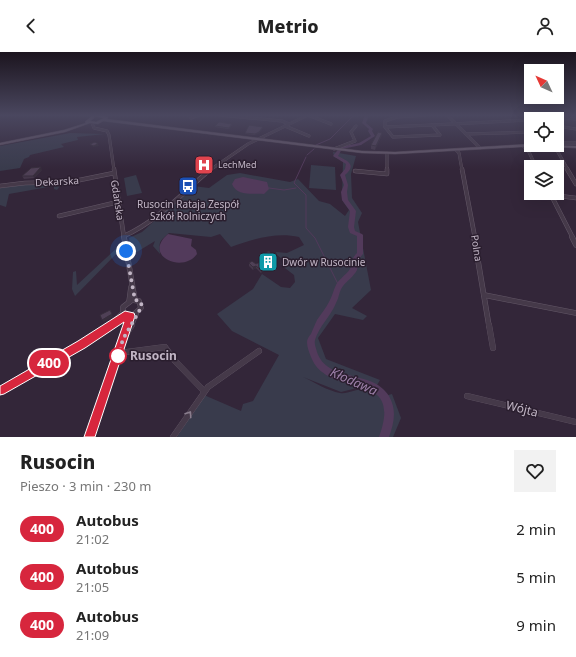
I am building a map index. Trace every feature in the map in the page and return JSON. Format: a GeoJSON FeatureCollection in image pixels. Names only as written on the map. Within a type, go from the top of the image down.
{"type":"FeatureCollection","features":[{"type":"Feature","properties":{"kind":"main road"},"geometry":{"type":"LineString","coordinates":[[0,144],[49,133]]}},
{"type":"Feature","properties":{"kind":"main road"},"geometry":{"type":"LineString","coordinates":[[202,133],[335,150],[387,153],[523,146]]}},
{"type":"Feature","properties":{"kind":"main road"},"geometry":{"type":"LineString","coordinates":[[564,146],[576,147]]}},
{"type":"Feature","properties":{"kind":"street","name":"Gdańska"},"geometry":{"type":"LineString","coordinates":[[108,133],[131,285],[135,300],[140,301],[142,306],[129,315]]}},
{"type":"Feature","properties":{"kind":"street"},"geometry":{"type":"LineString","coordinates":[[124,236],[141,229],[217,163],[272,133]]}},
{"type":"Feature","properties":{"kind":"street"},"geometry":{"type":"LineString","coordinates":[[302,133],[309,136]]}},
{"type":"Feature","properties":{"kind":"street"},"geometry":{"type":"LineString","coordinates":[[335,150],[354,141],[351,133]]}},
{"type":"Feature","properties":{"kind":"street"},"geometry":{"type":"LineString","coordinates":[[390,133],[393,137],[440,135],[439,133]]}},
{"type":"Feature","properties":{"kind":"street"},"geometry":{"type":"LineString","coordinates":[[466,134],[500,133]]}},
{"type":"Feature","properties":{"kind":"street"},"geometry":{"type":"LineString","coordinates":[[466,134],[480,148]]}},
{"type":"Feature","properties":{"kind":"street"},"geometry":{"type":"LineString","coordinates":[[564,143],[576,143]]}},
{"type":"Feature","properties":{"kind":"street"},"geometry":{"type":"LineString","coordinates":[[523,146],[528,150],[533,160]]}},
{"type":"Feature","properties":{"kind":"street","name":"Polna"},"geometry":{"type":"LineString","coordinates":[[456,150],[459,152],[470,210],[492,348]]}},
{"type":"Feature","properties":{"kind":"street"},"geometry":{"type":"LineString","coordinates":[[558,152],[576,184]]}},
{"type":"Feature","properties":{"kind":"street"},"geometry":{"type":"LineString","coordinates":[[355,171],[387,174],[387,153]]}},
{"type":"Feature","properties":{"kind":"street","name":"Dekarska"},"geometry":{"type":"LineString","coordinates":[[0,186],[25,183],[70,182],[114,173]]}},
{"type":"Feature","properties":{"kind":"street"},"geometry":{"type":"LineString","coordinates":[[564,196],[576,198]]}},
{"type":"Feature","properties":{"kind":"street"},"geometry":{"type":"LineString","coordinates":[[553,200],[576,245]]}},
{"type":"Feature","properties":{"kind":"street"},"geometry":{"type":"LineString","coordinates":[[59,216],[118,202]]}},
{"type":"Feature","properties":{"kind":"street","name":"Gdańska"},"geometry":{"type":"LineString","coordinates":[[129,302],[131,285]]}},
{"type":"Feature","properties":{"kind":"street"},"geometry":{"type":"LineString","coordinates":[[484,295],[576,313]]}},
{"type":"Feature","properties":{"kind":"street"},"geometry":{"type":"LineString","coordinates":[[129,315],[123,307],[129,302],[135,300]]}},
{"type":"Feature","properties":{"kind":"street"},"geometry":{"type":"LineString","coordinates":[[0,390],[82,344],[129,315]]}},
{"type":"Feature","properties":{"kind":"street"},"geometry":{"type":"LineString","coordinates":[[90,437],[119,353],[129,315]]}},
{"type":"Feature","properties":{"kind":"street"},"geometry":{"type":"LineString","coordinates":[[119,353],[165,347],[175,361],[204,391]]}},
{"type":"Feature","properties":{"kind":"street"},"geometry":{"type":"LineString","coordinates":[[173,437],[204,391],[259,351]]}},
{"type":"Feature","properties":{"kind":"street","name":"Wójta"},"geometry":{"type":"LineString","coordinates":[[467,396],[576,422]]}},
{"type":"Feature","properties":{"kind":"shaded area"},"geometry":{"type":"Polygon","coordinates":[[[70,133],[105,134],[77,137],[78,140],[61,144],[64,147],[30,155],[24,159],[20,168],[0,171],[0,146],[70,133]]]}},
{"type":"Feature","properties":{"kind":"shaded area"},"geometry":{"type":"Polygon","coordinates":[[[333,152],[356,156],[351,174],[352,198],[362,213],[358,222],[371,290],[352,308],[367,316],[363,320],[335,314],[318,338],[326,359],[380,380],[374,390],[370,390],[381,397],[392,394],[401,418],[393,437],[177,437],[204,395],[241,411],[243,404],[253,401],[279,355],[232,331],[217,314],[253,289],[262,274],[281,287],[290,288],[295,282],[294,275],[281,265],[282,259],[276,252],[287,253],[304,245],[299,237],[282,235],[256,239],[231,247],[220,234],[211,237],[169,233],[160,242],[160,254],[153,246],[155,241],[132,255],[129,238],[142,232],[193,186],[209,188],[227,175],[240,173],[290,182],[298,179],[319,201],[330,204],[345,216],[349,210],[342,200],[343,160],[334,157],[333,152]],[[303,377],[340,393],[364,389],[357,388],[341,392],[303,377]]]}},
{"type":"Feature","properties":{"kind":"shaded area"},"geometry":{"type":"Polygon","coordinates":[[[311,165],[335,167],[336,190],[309,188],[311,165]]]}},
{"type":"Feature","properties":{"kind":"shaded area"},"geometry":{"type":"Polygon","coordinates":[[[136,175],[142,193],[127,196],[124,178],[136,175]]]}},
{"type":"Feature","properties":{"kind":"shaded area"},"geometry":{"type":"Polygon","coordinates":[[[243,177],[267,182],[269,189],[264,194],[241,193],[234,188],[232,184],[235,179],[243,177]]]}},
{"type":"Feature","properties":{"kind":"shaded area"},"geometry":{"type":"Polygon","coordinates":[[[79,183],[60,186],[57,190],[54,189],[54,186],[9,194],[6,207],[0,205],[0,188],[22,185],[79,183]]]}},
{"type":"Feature","properties":{"kind":"shaded area"},"geometry":{"type":"Polygon","coordinates":[[[168,234],[192,239],[191,246],[196,250],[197,254],[191,260],[183,262],[168,260],[162,255],[160,249],[161,242],[168,234]]]}},
{"type":"Feature","properties":{"kind":"shaded area"},"geometry":{"type":"Polygon","coordinates":[[[119,246],[120,250],[75,296],[72,289],[73,272],[76,271],[77,285],[119,246]]]}},
{"type":"Feature","properties":{"kind":"building"},"geometry":{"type":"Polygon","coordinates":[[[377,133],[382,133],[376,146],[371,145],[377,133]]]}},
{"type":"Feature","properties":{"kind":"building"},"geometry":{"type":"Polygon","coordinates":[[[95,142],[98,144],[93,146],[90,144],[95,142]]]}},
{"type":"Feature","properties":{"kind":"building"},"geometry":{"type":"Polygon","coordinates":[[[41,167],[33,176],[22,176],[31,168],[41,167]]]}},
{"type":"Feature","properties":{"kind":"building"},"geometry":{"type":"Polygon","coordinates":[[[269,251],[273,255],[269,257],[265,253],[269,251]]]}},
{"type":"Feature","properties":{"kind":"building"},"geometry":{"type":"Polygon","coordinates":[[[269,257],[274,262],[261,270],[256,266],[253,267],[249,263],[252,261],[256,264],[269,257]]]}},
{"type":"Feature","properties":{"kind":"building"},"geometry":{"type":"Polygon","coordinates":[[[110,310],[112,314],[102,320],[100,315],[110,310]]]}},
{"type":"Feature","properties":{"kind":"waterway","name":"Kłodawa"},"geometry":{"type":"LineString","coordinates":[[316,145],[330,139],[336,133]]}},
{"type":"Feature","properties":{"kind":"waterway","name":"Kłodawa"},"geometry":{"type":"LineString","coordinates":[[371,133],[373,136],[360,144],[341,148],[335,156],[348,164],[348,169],[342,175],[346,185],[344,192],[345,200],[353,211],[351,227],[352,232],[360,235],[360,254],[355,259],[354,269],[339,286],[333,303],[320,322],[311,341],[319,364],[326,370],[369,385],[377,389],[384,396],[390,411],[389,421],[384,437]]}},
{"type":"Feature","properties":{"kind":"waterway","name":"Kłodawa"},"geometry":{"type":"LineString","coordinates":[[307,155],[314,149]]}},
{"type":"Feature","properties":{"kind":"waterway","name":"Kłodawa"},"geometry":{"type":"LineString","coordinates":[[306,157],[294,183],[306,195],[306,228],[315,238],[339,286]]}},
{"type":"Feature","properties":{"kind":"waterway"},"geometry":{"type":"LineString","coordinates":[[269,188],[284,190],[296,188]]}},
{"type":"Feature","properties":{"kind":"bus line","name":"400"},"geometry":{"type":"LineString","coordinates":[[0,390],[82,344],[120,320],[125,315],[131,316],[102,406],[90,437]]}},
{"type":"Feature","properties":{"kind":"place","name":"LechMed"},"geometry":{"type":"Point","coordinates":[204,165]}},
{"type":"Feature","properties":{"kind":"place","name":"Rusocin Rataja Zespół Szkół Rolniczych"},"geometry":{"type":"Point","coordinates":[188,186]}},
{"type":"Feature","properties":{"kind":"place","name":"Dwór w Rusocinie"},"geometry":{"type":"Point","coordinates":[268,262]}},
{"type":"Feature","properties":{"kind":"place","name":"Rusocin"},"geometry":{"type":"Point","coordinates":[118,356]}},
{"type":"Feature","properties":{"kind":"route"},"geometry":{"type":"LineString","coordinates":[[118,356],[123,339],[133,323],[136,314],[142,306],[140,301],[135,300],[131,285],[126,251]]}}]}
